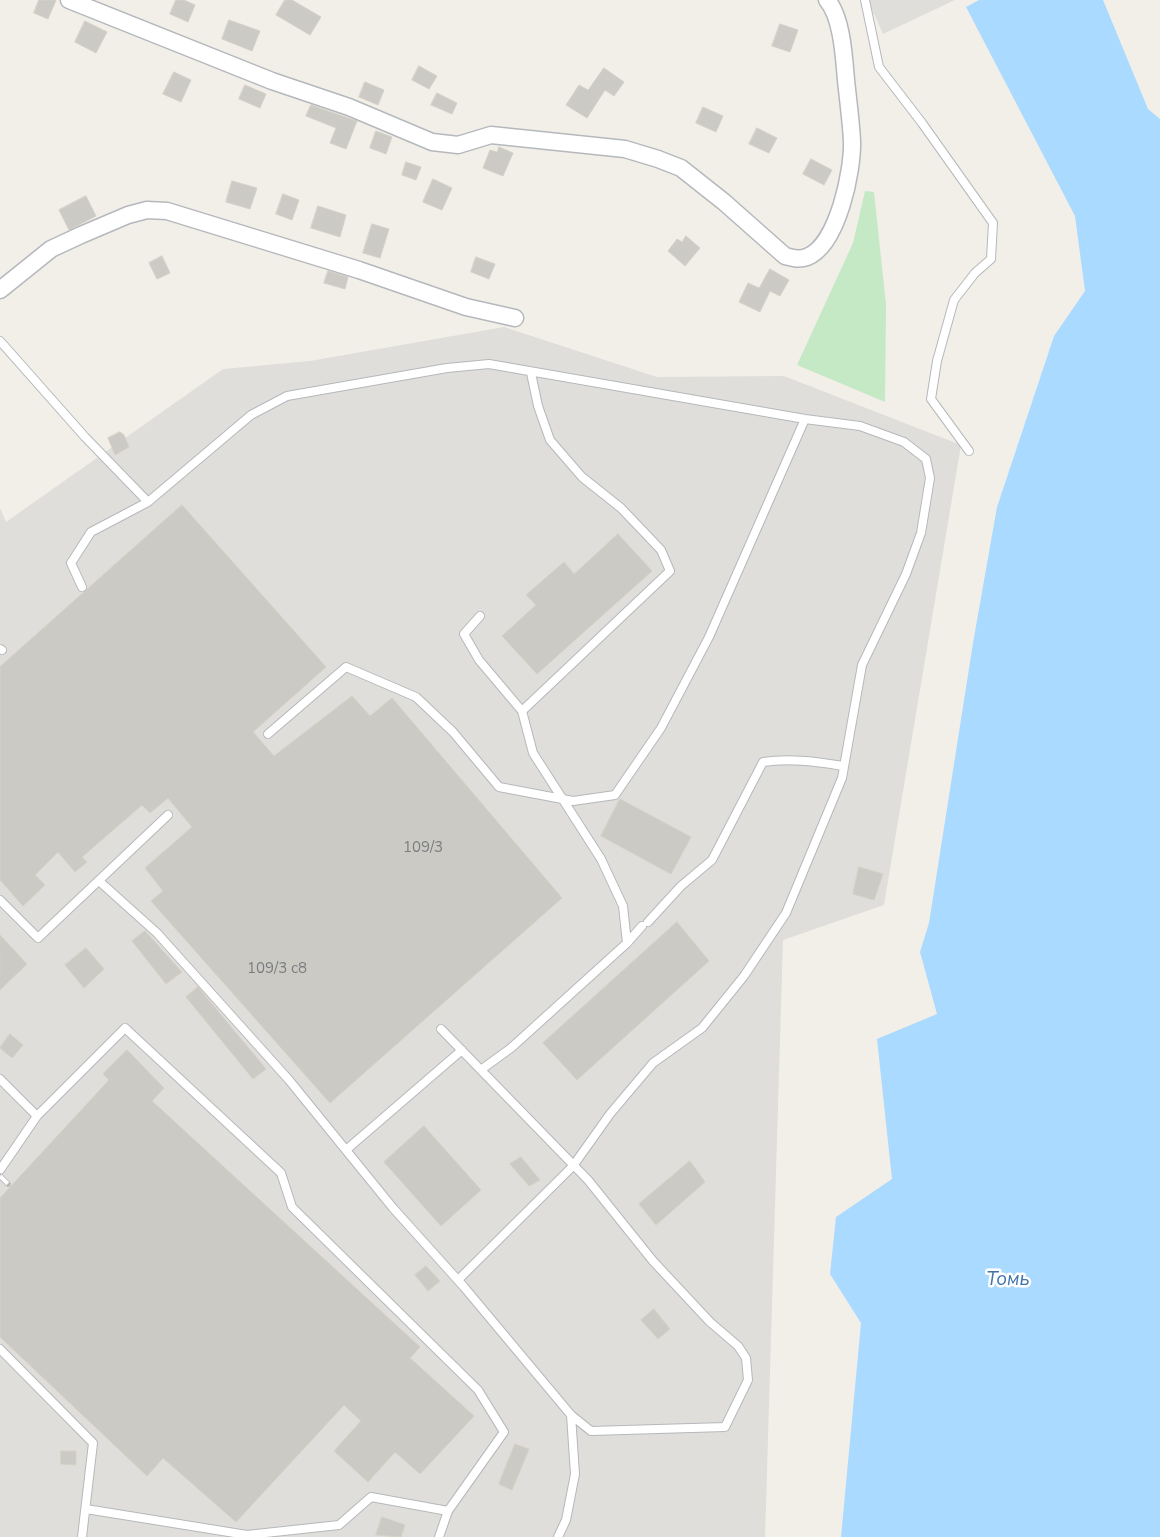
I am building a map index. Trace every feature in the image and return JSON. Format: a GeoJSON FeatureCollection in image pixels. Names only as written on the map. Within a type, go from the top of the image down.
{"type":"FeatureCollection","features":[{"type":"Feature","properties":{"kind":"street"},"geometry":{"type":"LineString","coordinates":[[69,0],[272,81],[349,107],[432,142],[458,145],[491,135],[626,149],[658,159],[681,168],[724,202],[785,256],[796,259],[808,257],[824,243],[841,205],[850,173],[852,141],[844,52],[834,7],[828,0]]}},
{"type":"Feature","properties":{"kind":"street"},"geometry":{"type":"LineString","coordinates":[[0,290],[51,249],[128,215],[147,210],[160,211],[359,270],[466,307],[515,318]]}},
{"type":"Feature","properties":{"kind":"lane"},"geometry":{"type":"LineString","coordinates":[[865,0],[879,67],[922,122],[992,223],[991,258],[975,273],[954,300],[937,361],[931,398],[969,451]]}},
{"type":"Feature","properties":{"kind":"lane"},"geometry":{"type":"LineString","coordinates":[[0,341],[85,436],[148,502]]}},
{"type":"Feature","properties":{"kind":"lane"},"geometry":{"type":"LineString","coordinates":[[82,587],[71,563],[91,532],[148,502],[251,415],[287,396],[446,368],[489,364],[531,373],[804,419],[860,426],[904,442],[926,459],[930,478],[921,533],[906,574],[862,665],[842,778],[786,914],[744,976],[702,1028],[653,1063],[610,1114],[574,1166],[458,1280]]}},
{"type":"Feature","properties":{"kind":"lane"},"geometry":{"type":"LineString","coordinates":[[522,711],[670,571],[661,550],[621,508],[582,477],[550,440],[538,406],[531,373]]}},
{"type":"Feature","properties":{"kind":"lane"},"geometry":{"type":"LineString","coordinates":[[268,734],[346,667],[416,697],[453,732],[499,787],[573,801],[615,795],[661,728],[709,637],[804,419]]}},
{"type":"Feature","properties":{"kind":"lane"},"geometry":{"type":"LineString","coordinates":[[480,616],[464,634],[479,660],[522,711],[534,753],[601,859],[623,906],[627,944]]}},
{"type":"Feature","properties":{"kind":"lane"},"geometry":{"type":"LineString","coordinates":[[482,1069],[511,1048],[627,944],[681,886],[712,860],[763,762],[781,759],[809,760],[844,766]]}},
{"type":"Feature","properties":{"kind":"lane"},"geometry":{"type":"LineString","coordinates":[[0,900],[38,938],[168,815]]}},
{"type":"Feature","properties":{"kind":"lane"},"geometry":{"type":"LineString","coordinates":[[98,881],[157,933],[289,1080],[393,1208],[458,1280],[571,1415],[591,1430],[725,1427],[748,1380],[746,1358],[738,1346],[710,1322],[653,1261],[588,1180],[441,1029]]}},
{"type":"Feature","properties":{"kind":"lane"},"geometry":{"type":"LineString","coordinates":[[0,1170],[37,1116],[125,1028],[281,1173],[292,1207],[478,1390],[504,1432],[448,1511],[439,1537]]}},
{"type":"Feature","properties":{"kind":"lane"},"geometry":{"type":"LineString","coordinates":[[346,1150],[462,1050]]}},
{"type":"Feature","properties":{"kind":"lane"},"geometry":{"type":"LineString","coordinates":[[0,1079],[37,1116]]}},
{"type":"Feature","properties":{"kind":"lane"},"geometry":{"type":"LineString","coordinates":[[0,1349],[93,1443],[82,1537]]}},
{"type":"Feature","properties":{"kind":"lane"},"geometry":{"type":"LineString","coordinates":[[558,1537],[566,1520],[575,1474],[571,1415]]}},
{"type":"Feature","properties":{"kind":"lane"},"geometry":{"type":"LineString","coordinates":[[86,1509],[247,1535],[339,1525],[371,1497],[448,1511]]}},
{"type":"Feature","properties":{"kind":"shaded area"},"geometry":{"type":"Polygon","coordinates":[[[868,0],[955,0],[883,34],[868,0]]]}},
{"type":"Feature","properties":{"kind":"shaded area"},"geometry":{"type":"Polygon","coordinates":[[[504,327],[657,377],[784,376],[961,445],[884,905],[783,940],[765,1537],[0,1537],[0,508],[6,522],[223,369],[310,361],[504,327]]]}},
{"type":"Feature","properties":{"kind":"green space"},"geometry":{"type":"Polygon","coordinates":[[[865,191],[874,192],[886,305],[885,402],[797,365],[853,243],[865,191]]]}},
{"type":"Feature","properties":{"kind":"water","name":"Томь"},"geometry":{"type":"Polygon","coordinates":[[[979,0],[1103,0],[1148,109],[1160,119],[1160,1537],[841,1537],[861,1323],[830,1274],[836,1217],[892,1179],[877,1039],[937,1014],[920,952],[929,923],[973,643],[997,507],[1054,336],[1085,291],[1075,216],[966,7],[979,0]]]}},
{"type":"Feature","properties":{"kind":"building"},"geometry":{"type":"Polygon","coordinates":[[[39,0],[56,0],[48,19],[34,13],[39,0]]]}},
{"type":"Feature","properties":{"kind":"building"},"geometry":{"type":"Polygon","coordinates":[[[176,0],[184,0],[195,5],[188,22],[170,14],[176,0]]]}},
{"type":"Feature","properties":{"kind":"building"},"geometry":{"type":"Polygon","coordinates":[[[285,0],[292,0],[321,17],[310,35],[276,15],[285,0]]]}},
{"type":"Feature","properties":{"kind":"building"},"geometry":{"type":"Polygon","coordinates":[[[229,20],[260,31],[252,51],[222,39],[229,20]]]}},
{"type":"Feature","properties":{"kind":"building"},"geometry":{"type":"Polygon","coordinates":[[[85,21],[107,32],[96,53],[75,42],[85,21]]]}},
{"type":"Feature","properties":{"kind":"building"},"geometry":{"type":"Polygon","coordinates":[[[780,24],[798,30],[790,52],[772,46],[780,24]]]}},
{"type":"Feature","properties":{"kind":"building"},"geometry":{"type":"Polygon","coordinates":[[[419,66],[437,76],[429,89],[412,80],[419,66]]]}},
{"type":"Feature","properties":{"kind":"building"},"geometry":{"type":"Polygon","coordinates":[[[604,68],[624,82],[614,96],[605,90],[587,118],[566,105],[579,85],[588,90],[604,68]]]}},
{"type":"Feature","properties":{"kind":"building"},"geometry":{"type":"Polygon","coordinates":[[[174,72],[191,80],[181,102],[163,94],[174,72]]]}},
{"type":"Feature","properties":{"kind":"building"},"geometry":{"type":"Polygon","coordinates":[[[365,82],[384,90],[378,105],[359,97],[365,82]]]}},
{"type":"Feature","properties":{"kind":"building"},"geometry":{"type":"Polygon","coordinates":[[[245,85],[266,94],[260,108],[239,99],[245,85]]]}},
{"type":"Feature","properties":{"kind":"building"},"geometry":{"type":"Polygon","coordinates":[[[437,93],[457,103],[452,114],[431,105],[437,93]]]}},
{"type":"Feature","properties":{"kind":"building"},"geometry":{"type":"Polygon","coordinates":[[[311,105],[357,121],[346,149],[330,143],[336,128],[306,116],[311,105]]]}},
{"type":"Feature","properties":{"kind":"building"},"geometry":{"type":"Polygon","coordinates":[[[703,107],[723,116],[716,132],[696,123],[703,107]]]}},
{"type":"Feature","properties":{"kind":"building"},"geometry":{"type":"Polygon","coordinates":[[[757,128],[777,138],[769,153],[749,144],[757,128]]]}},
{"type":"Feature","properties":{"kind":"building"},"geometry":{"type":"Polygon","coordinates":[[[376,131],[392,137],[386,154],[370,148],[376,131]]]}},
{"type":"Feature","properties":{"kind":"building"},"geometry":{"type":"Polygon","coordinates":[[[499,147],[513,153],[503,176],[483,168],[490,150],[497,152],[499,147]]]}},
{"type":"Feature","properties":{"kind":"building"},"geometry":{"type":"Polygon","coordinates":[[[811,159],[832,170],[824,185],[803,174],[811,159]]]}},
{"type":"Feature","properties":{"kind":"building"},"geometry":{"type":"Polygon","coordinates":[[[406,162],[421,167],[416,180],[402,175],[406,162]]]}},
{"type":"Feature","properties":{"kind":"building"},"geometry":{"type":"Polygon","coordinates":[[[433,179],[452,188],[442,210],[423,202],[433,179]]]}},
{"type":"Feature","properties":{"kind":"building"},"geometry":{"type":"Polygon","coordinates":[[[232,181],[257,188],[250,209],[226,202],[232,181]]]}},
{"type":"Feature","properties":{"kind":"building"},"geometry":{"type":"Polygon","coordinates":[[[283,194],[299,200],[292,220],[276,214],[283,194]]]}},
{"type":"Feature","properties":{"kind":"building"},"geometry":{"type":"Polygon","coordinates":[[[86,196],[96,216],[69,230],[59,210],[86,196]]]}},
{"type":"Feature","properties":{"kind":"building"},"geometry":{"type":"Polygon","coordinates":[[[318,206],[346,215],[340,237],[311,228],[318,206]]]}},
{"type":"Feature","properties":{"kind":"building"},"geometry":{"type":"Polygon","coordinates":[[[372,224],[389,229],[380,258],[363,253],[372,224]]]}},
{"type":"Feature","properties":{"kind":"building"},"geometry":{"type":"Polygon","coordinates":[[[686,236],[700,248],[685,266],[668,251],[677,239],[682,242],[686,236]]]}},
{"type":"Feature","properties":{"kind":"building"},"geometry":{"type":"Polygon","coordinates":[[[162,256],[170,273],[157,279],[149,263],[162,256]]]}},
{"type":"Feature","properties":{"kind":"building"},"geometry":{"type":"Polygon","coordinates":[[[476,257],[495,264],[489,279],[471,272],[476,257]]]}},
{"type":"Feature","properties":{"kind":"building"},"geometry":{"type":"Polygon","coordinates":[[[770,269],[789,280],[780,296],[770,291],[760,312],[739,302],[748,283],[759,288],[770,269]]]}},
{"type":"Feature","properties":{"kind":"building"},"geometry":{"type":"Polygon","coordinates":[[[328,271],[348,277],[345,289],[324,283],[328,271]]]}},
{"type":"Feature","properties":{"kind":"building"},"geometry":{"type":"Polygon","coordinates":[[[120,432],[124,435],[129,447],[115,455],[108,438],[120,432]]]}},
{"type":"Feature","properties":{"kind":"building"},"geometry":{"type":"Polygon","coordinates":[[[182,505],[326,667],[253,732],[274,756],[352,696],[370,716],[392,698],[562,898],[330,1103],[151,901],[163,891],[145,868],[192,827],[168,798],[150,813],[142,805],[82,857],[87,862],[75,872],[58,852],[35,875],[45,885],[23,906],[0,880],[0,667],[182,505]]]}},
{"type":"Feature","properties":{"kind":"building"},"geometry":{"type":"Polygon","coordinates":[[[618,534],[652,571],[537,674],[502,636],[536,605],[526,595],[564,562],[574,574],[618,534]]]}},
{"type":"Feature","properties":{"kind":"building"},"geometry":{"type":"Polygon","coordinates":[[[620,799],[691,837],[671,874],[601,836],[620,799]]]}},
{"type":"Feature","properties":{"kind":"building"},"geometry":{"type":"Polygon","coordinates":[[[859,867],[883,874],[874,900],[853,894],[859,867]]]}},
{"type":"Feature","properties":{"kind":"building"},"geometry":{"type":"Polygon","coordinates":[[[677,922],[709,961],[577,1080],[543,1043],[677,922]]]}},
{"type":"Feature","properties":{"kind":"building"},"geometry":{"type":"Polygon","coordinates":[[[145,931],[182,972],[166,984],[132,941],[145,931]]]}},
{"type":"Feature","properties":{"kind":"building"},"geometry":{"type":"Polygon","coordinates":[[[0,935],[27,964],[0,990],[0,935]]]}},
{"type":"Feature","properties":{"kind":"building"},"geometry":{"type":"Polygon","coordinates":[[[86,948],[104,969],[84,988],[65,965],[86,948]]]}},
{"type":"Feature","properties":{"kind":"building"},"geometry":{"type":"Polygon","coordinates":[[[198,987],[266,1069],[253,1079],[186,997],[198,987]]]}},
{"type":"Feature","properties":{"kind":"building"},"geometry":{"type":"Polygon","coordinates":[[[10,1034],[23,1045],[12,1058],[0,1048],[10,1034]]]}},
{"type":"Feature","properties":{"kind":"building"},"geometry":{"type":"Polygon","coordinates":[[[127,1050],[164,1088],[152,1101],[420,1347],[410,1358],[474,1416],[420,1474],[395,1452],[368,1482],[334,1451],[361,1421],[344,1405],[236,1522],[163,1458],[147,1476],[0,1337],[0,1198],[109,1080],[103,1074],[127,1050]]]}},
{"type":"Feature","properties":{"kind":"building"},"geometry":{"type":"Polygon","coordinates":[[[424,1126],[481,1190],[441,1226],[384,1162],[424,1126]]]}},
{"type":"Feature","properties":{"kind":"building"},"geometry":{"type":"Polygon","coordinates":[[[521,1157],[540,1180],[529,1186],[510,1164],[521,1157]]]}},
{"type":"Feature","properties":{"kind":"building"},"geometry":{"type":"Polygon","coordinates":[[[690,1161],[705,1182],[656,1225],[639,1204],[690,1161]]]}},
{"type":"Feature","properties":{"kind":"building"},"geometry":{"type":"Polygon","coordinates":[[[426,1266],[440,1281],[428,1291],[415,1275],[426,1266]]]}},
{"type":"Feature","properties":{"kind":"building"},"geometry":{"type":"Polygon","coordinates":[[[654,1309],[670,1329],[658,1339],[641,1320],[654,1309]]]}},
{"type":"Feature","properties":{"kind":"building"},"geometry":{"type":"Polygon","coordinates":[[[515,1444],[529,1449],[512,1490],[499,1484],[515,1444]]]}},
{"type":"Feature","properties":{"kind":"building"},"geometry":{"type":"Polygon","coordinates":[[[61,1451],[76,1451],[76,1465],[61,1464],[61,1451]]]}},
{"type":"Feature","properties":{"kind":"building"},"geometry":{"type":"Polygon","coordinates":[[[382,1517],[405,1525],[401,1537],[376,1535],[382,1517]]]}},
{"type":"Feature","properties":{"kind":"railway"},"geometry":{"type":"LineString","coordinates":[[0,1176],[8,1184]]}}]}
